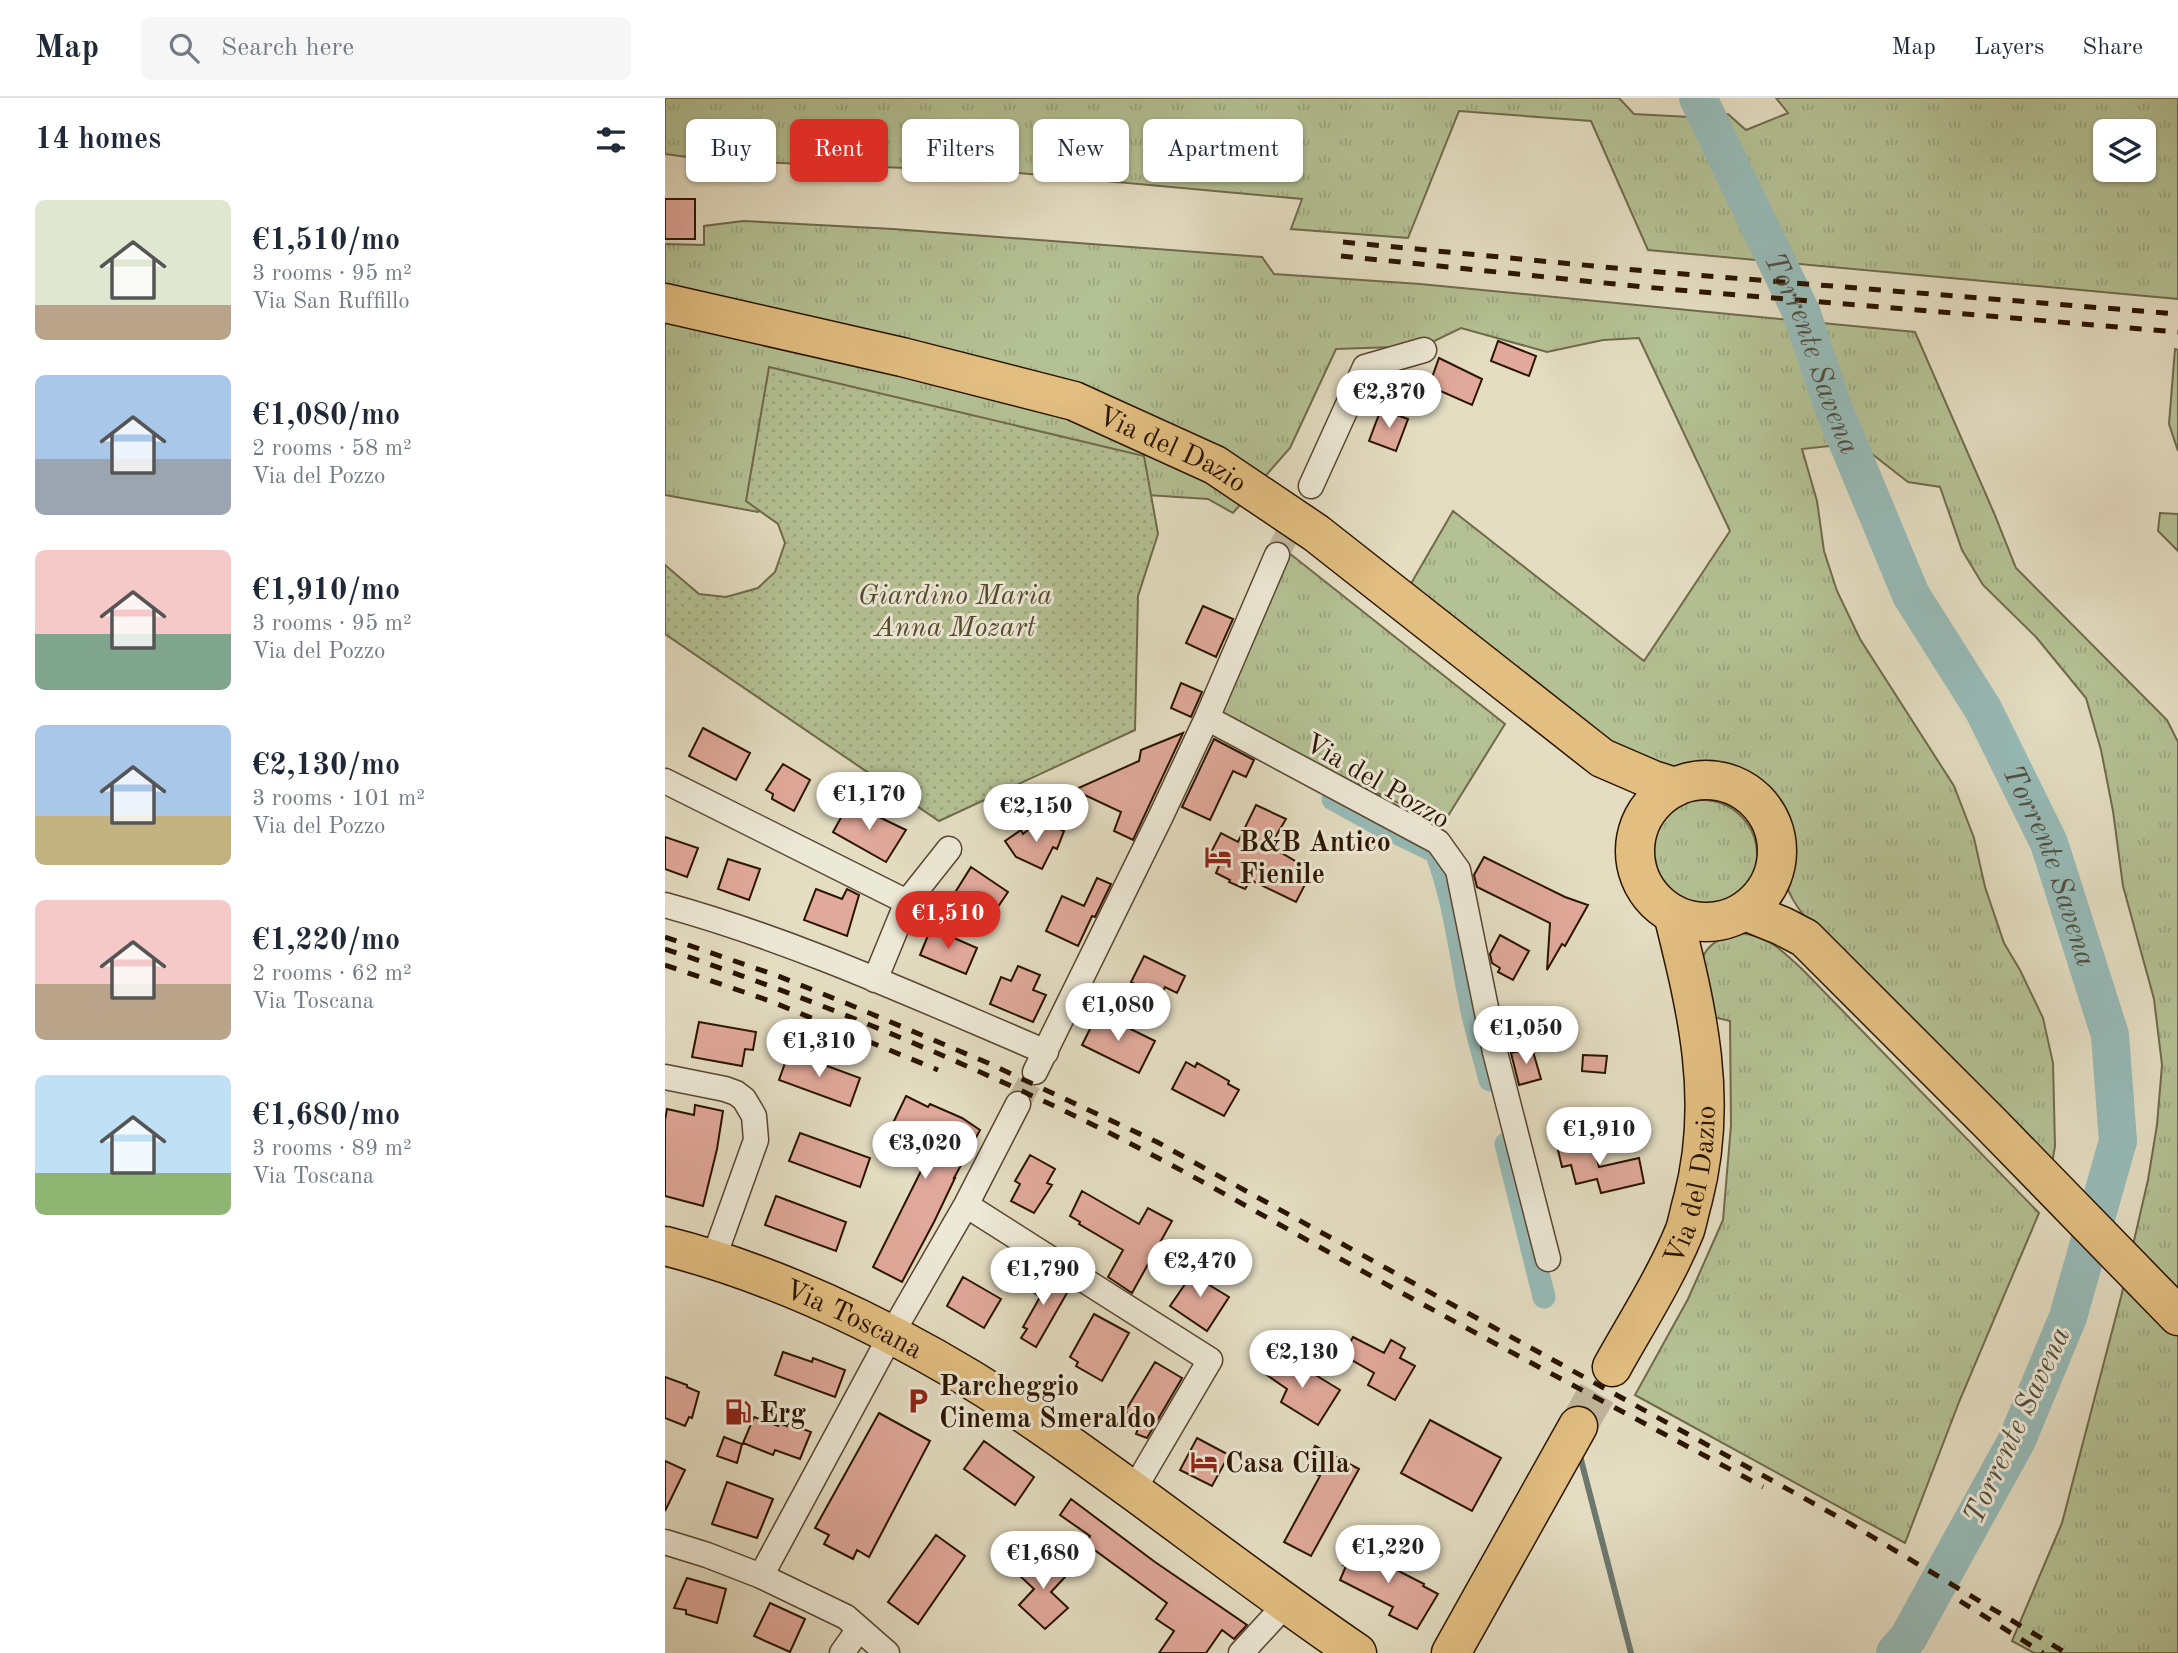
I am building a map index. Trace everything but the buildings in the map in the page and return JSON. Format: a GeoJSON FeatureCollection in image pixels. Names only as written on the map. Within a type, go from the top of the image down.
{"type":"FeatureCollection","features":[{"type":"Feature","properties":{"kind":"main road","name":"Via del Dazio"},"geometry":{"type":"LineString","coordinates":[[665,303],[902,357],[1074,401],[1215,465],[1316,533],[1602,758],[1675,787]]}},
{"type":"Feature","properties":{"kind":"main road","name":"Via del Dazio"},"geometry":{"type":"LineString","coordinates":[[1602,758],[1622,789],[1640,827]]}},
{"type":"Feature","properties":{"kind":"main road","name":"Via del Dazio"},"geometry":{"type":"LineString","coordinates":[[1691,985],[1702,942],[1730,917],[1763,895],[1774,873],[1777,852],[1775,832],[1766,813],[1753,797],[1735,786],[1715,780],[1695,781],[1675,787],[1660,797],[1648,810],[1640,827],[1636,852],[1640,877],[1648,892],[1673,914],[1693,922],[1730,917]]}},
{"type":"Feature","properties":{"kind":"main road"},"geometry":{"type":"LineString","coordinates":[[1774,873],[1805,938]]}},
{"type":"Feature","properties":{"kind":"main road","name":"Via del Dazio"},"geometry":{"type":"LineString","coordinates":[[1612,1367],[1685,1228],[1702,1161],[1706,1083],[1691,985],[1673,914]]}},
{"type":"Feature","properties":{"kind":"main road"},"geometry":{"type":"LineString","coordinates":[[1730,917],[1782,926],[1805,938],[1993,1125],[2178,1316]]}},
{"type":"Feature","properties":{"kind":"main road","name":"Via Toscana"},"geometry":{"type":"LineString","coordinates":[[665,1246],[713,1260],[816,1300],[891,1335],[971,1379],[1026,1415],[1357,1653]]}},
{"type":"Feature","properties":{"kind":"main road"},"geometry":{"type":"LineString","coordinates":[[1451,1653],[1579,1426]]}},
{"type":"Feature","properties":{"kind":"street"},"geometry":{"type":"LineString","coordinates":[[1311,486],[1365,367],[1424,350]]}},
{"type":"Feature","properties":{"kind":"street"},"geometry":{"type":"LineString","coordinates":[[665,905],[725,921],[875,980],[1041,1062],[1207,718],[1277,555]]}},
{"type":"Feature","properties":{"kind":"street","name":"Via del Pozzo"},"geometry":{"type":"LineString","coordinates":[[1207,718],[1438,842],[1458,870],[1496,1052],[1549,1259]]}},
{"type":"Feature","properties":{"kind":"street"},"geometry":{"type":"LineString","coordinates":[[665,781],[905,909]]}},
{"type":"Feature","properties":{"kind":"street"},"geometry":{"type":"LineString","coordinates":[[875,980],[905,909],[949,849]]}},
{"type":"Feature","properties":{"kind":"street"},"geometry":{"type":"LineString","coordinates":[[665,1077],[736,1093],[744,1099],[754,1116],[756,1140],[713,1260]]}},
{"type":"Feature","properties":{"kind":"street"},"geometry":{"type":"LineString","coordinates":[[761,1576],[891,1335],[966,1205],[1018,1104]]}},
{"type":"Feature","properties":{"kind":"street"},"geometry":{"type":"LineString","coordinates":[[966,1205],[1210,1360],[1133,1491]]}},
{"type":"Feature","properties":{"kind":"street"},"geometry":{"type":"LineString","coordinates":[[665,1542],[761,1576],[846,1617],[887,1653]]}},
{"type":"Feature","properties":{"kind":"street"},"geometry":{"type":"LineString","coordinates":[[1241,1653],[1287,1604]]}},
{"type":"Feature","properties":{"kind":"street"},"geometry":{"type":"LineString","coordinates":[[842,1653],[859,1629]]}},
{"type":"Feature","properties":{"kind":"green space"},"geometry":{"type":"Polygon","coordinates":[[[665,98],[1619,98],[1634,114],[1708,118],[1728,114],[1746,130],[1788,113],[1776,98],[2178,98],[2178,299],[1648,250],[1591,121],[1459,111],[1408,238],[1291,229],[1302,199],[1116,182],[1129,182],[1129,119],[1033,119],[1033,174],[1019,173],[1019,119],[902,119],[902,168],[888,167],[888,119],[790,119],[790,163],[776,163],[776,119],[686,119],[686,157],[665,154],[665,98]]]}},
{"type":"Feature","properties":{"kind":"green space"},"geometry":{"type":"Polygon","coordinates":[[[743,221],[893,229],[1262,257],[1274,274],[1420,284],[1915,332],[2016,568],[2167,720],[2178,742],[2178,1653],[2034,1653],[2012,1641],[2062,1523],[2121,1297],[2148,1180],[2157,1125],[2162,1065],[2154,999],[2123,886],[2113,811],[2101,750],[2086,698],[2036,637],[1983,585],[1962,550],[1940,487],[1908,482],[1872,454],[1829,446],[1802,449],[1817,501],[1824,551],[1837,591],[1860,639],[1954,786],[1974,838],[1985,887],[2004,943],[2043,1018],[2053,1063],[2055,1146],[2052,1164],[1806,919],[1787,887],[1786,849],[1780,824],[1768,802],[1759,793],[1739,779],[1719,772],[1703,770],[1663,773],[1633,762],[1409,587],[1453,511],[1644,661],[1730,531],[1639,338],[1603,340],[1547,352],[1461,328],[1424,346],[1336,349],[1290,448],[1233,513],[1208,499],[1086,491],[804,485],[758,512],[665,495],[665,244],[704,245],[704,226],[743,221]]]}},
{"type":"Feature","properties":{"kind":"green space"},"geometry":{"type":"Polygon","coordinates":[[[2175,349],[2178,350],[2178,451],[2169,424],[2175,349]]]}},
{"type":"Feature","properties":{"kind":"green space","name":"Giardino Maria Anna Mozart"},"geometry":{"type":"Polygon","coordinates":[[[769,367],[1144,456],[1158,534],[1138,596],[1135,730],[939,821],[665,634],[665,565],[699,594],[726,597],[758,588],[775,572],[785,543],[778,524],[746,501],[769,367]]]}},
{"type":"Feature","properties":{"kind":"green space"},"geometry":{"type":"Polygon","coordinates":[[[2160,513],[2178,514],[2178,551],[2158,531],[2160,513]]]}},
{"type":"Feature","properties":{"kind":"green space"},"geometry":{"type":"Polygon","coordinates":[[[1284,549],[1505,724],[1443,824],[1211,715],[1284,549]]]}},
{"type":"Feature","properties":{"kind":"green space"},"geometry":{"type":"Polygon","coordinates":[[[1702,800],[1723,804],[1741,816],[1753,834],[1757,855],[1753,876],[1741,894],[1723,906],[1702,910],[1681,906],[1663,894],[1651,876],[1647,855],[1651,834],[1663,816],[1681,804],[1702,800]]]}},
{"type":"Feature","properties":{"kind":"green space"},"geometry":{"type":"Polygon","coordinates":[[[1740,933],[1767,941],[1802,969],[2039,1213],[1959,1402],[1905,1543],[1635,1395],[1688,1299],[1723,1220],[1731,1125],[1730,1021],[1709,1016],[1701,975],[1705,954],[1711,945],[1740,933]]]}},
{"type":"Feature","properties":{"kind":"waterway","name":"Torrente Savena"},"geometry":{"type":"LineString","coordinates":[[1698,98],[1802,314],[1833,407],[1911,595],[1983,709],[2049,843],[2110,1035],[2118,1141],[2068,1317],[2017,1440],[1908,1638],[1895,1653]]}},
{"type":"Feature","properties":{"kind":"waterway"},"geometry":{"type":"LineString","coordinates":[[1333,799],[1436,852],[1453,909],[1473,1015],[1490,1080]]}},
{"type":"Feature","properties":{"kind":"waterway"},"geometry":{"type":"LineString","coordinates":[[1506,1144],[1544,1297]]}},
{"type":"Feature","properties":{"kind":"waterway"},"geometry":{"type":"LineString","coordinates":[[1579,1452],[1631,1653]]}},
{"type":"Feature","properties":{"kind":"tunnel"},"geometry":{"type":"LineString","coordinates":[[1277,555],[1311,486]]}},
{"type":"Feature","properties":{"kind":"tunnel"},"geometry":{"type":"LineString","coordinates":[[1018,1104],[1035,1072]]}},
{"type":"Feature","properties":{"kind":"tunnel"},"geometry":{"type":"LineString","coordinates":[[1578,1426],[1612,1367]]}},
{"type":"Feature","properties":{"kind":"railway"},"geometry":{"type":"LineString","coordinates":[[1343,242],[1646,271],[2178,314]]}},
{"type":"Feature","properties":{"kind":"railway"},"geometry":{"type":"LineString","coordinates":[[1341,256],[1644,287],[2178,332]]}},
{"type":"Feature","properties":{"kind":"railway"},"geometry":{"type":"LineString","coordinates":[[665,937],[778,976],[848,1004],[988,1063],[1157,1142],[1851,1524],[2066,1653]]}},
{"type":"Feature","properties":{"kind":"railway"},"geometry":{"type":"LineString","coordinates":[[665,949],[873,1026],[1075,1116],[1188,1174],[1421,1304],[1763,1487]]}},
{"type":"Feature","properties":{"kind":"railway"},"geometry":{"type":"LineString","coordinates":[[665,965],[770,1001],[938,1070]]}},
{"type":"Feature","properties":{"kind":"railway"},"geometry":{"type":"LineString","coordinates":[[1960,1601],[2043,1653]]}},
{"type":"Feature","properties":{"kind":"place","name":"B&B Antico Fienile"},"geometry":{"type":"Point","coordinates":[1218,857]}},
{"type":"Feature","properties":{"kind":"place","name":"Parcheggio Cinema Smeraldo"},"geometry":{"type":"Point","coordinates":[918,1401]}},
{"type":"Feature","properties":{"kind":"place","name":"Erg"},"geometry":{"type":"Point","coordinates":[738,1412]}},
{"type":"Feature","properties":{"kind":"place","name":"Casa Cilla"},"geometry":{"type":"Point","coordinates":[1204,1462]}}]}
